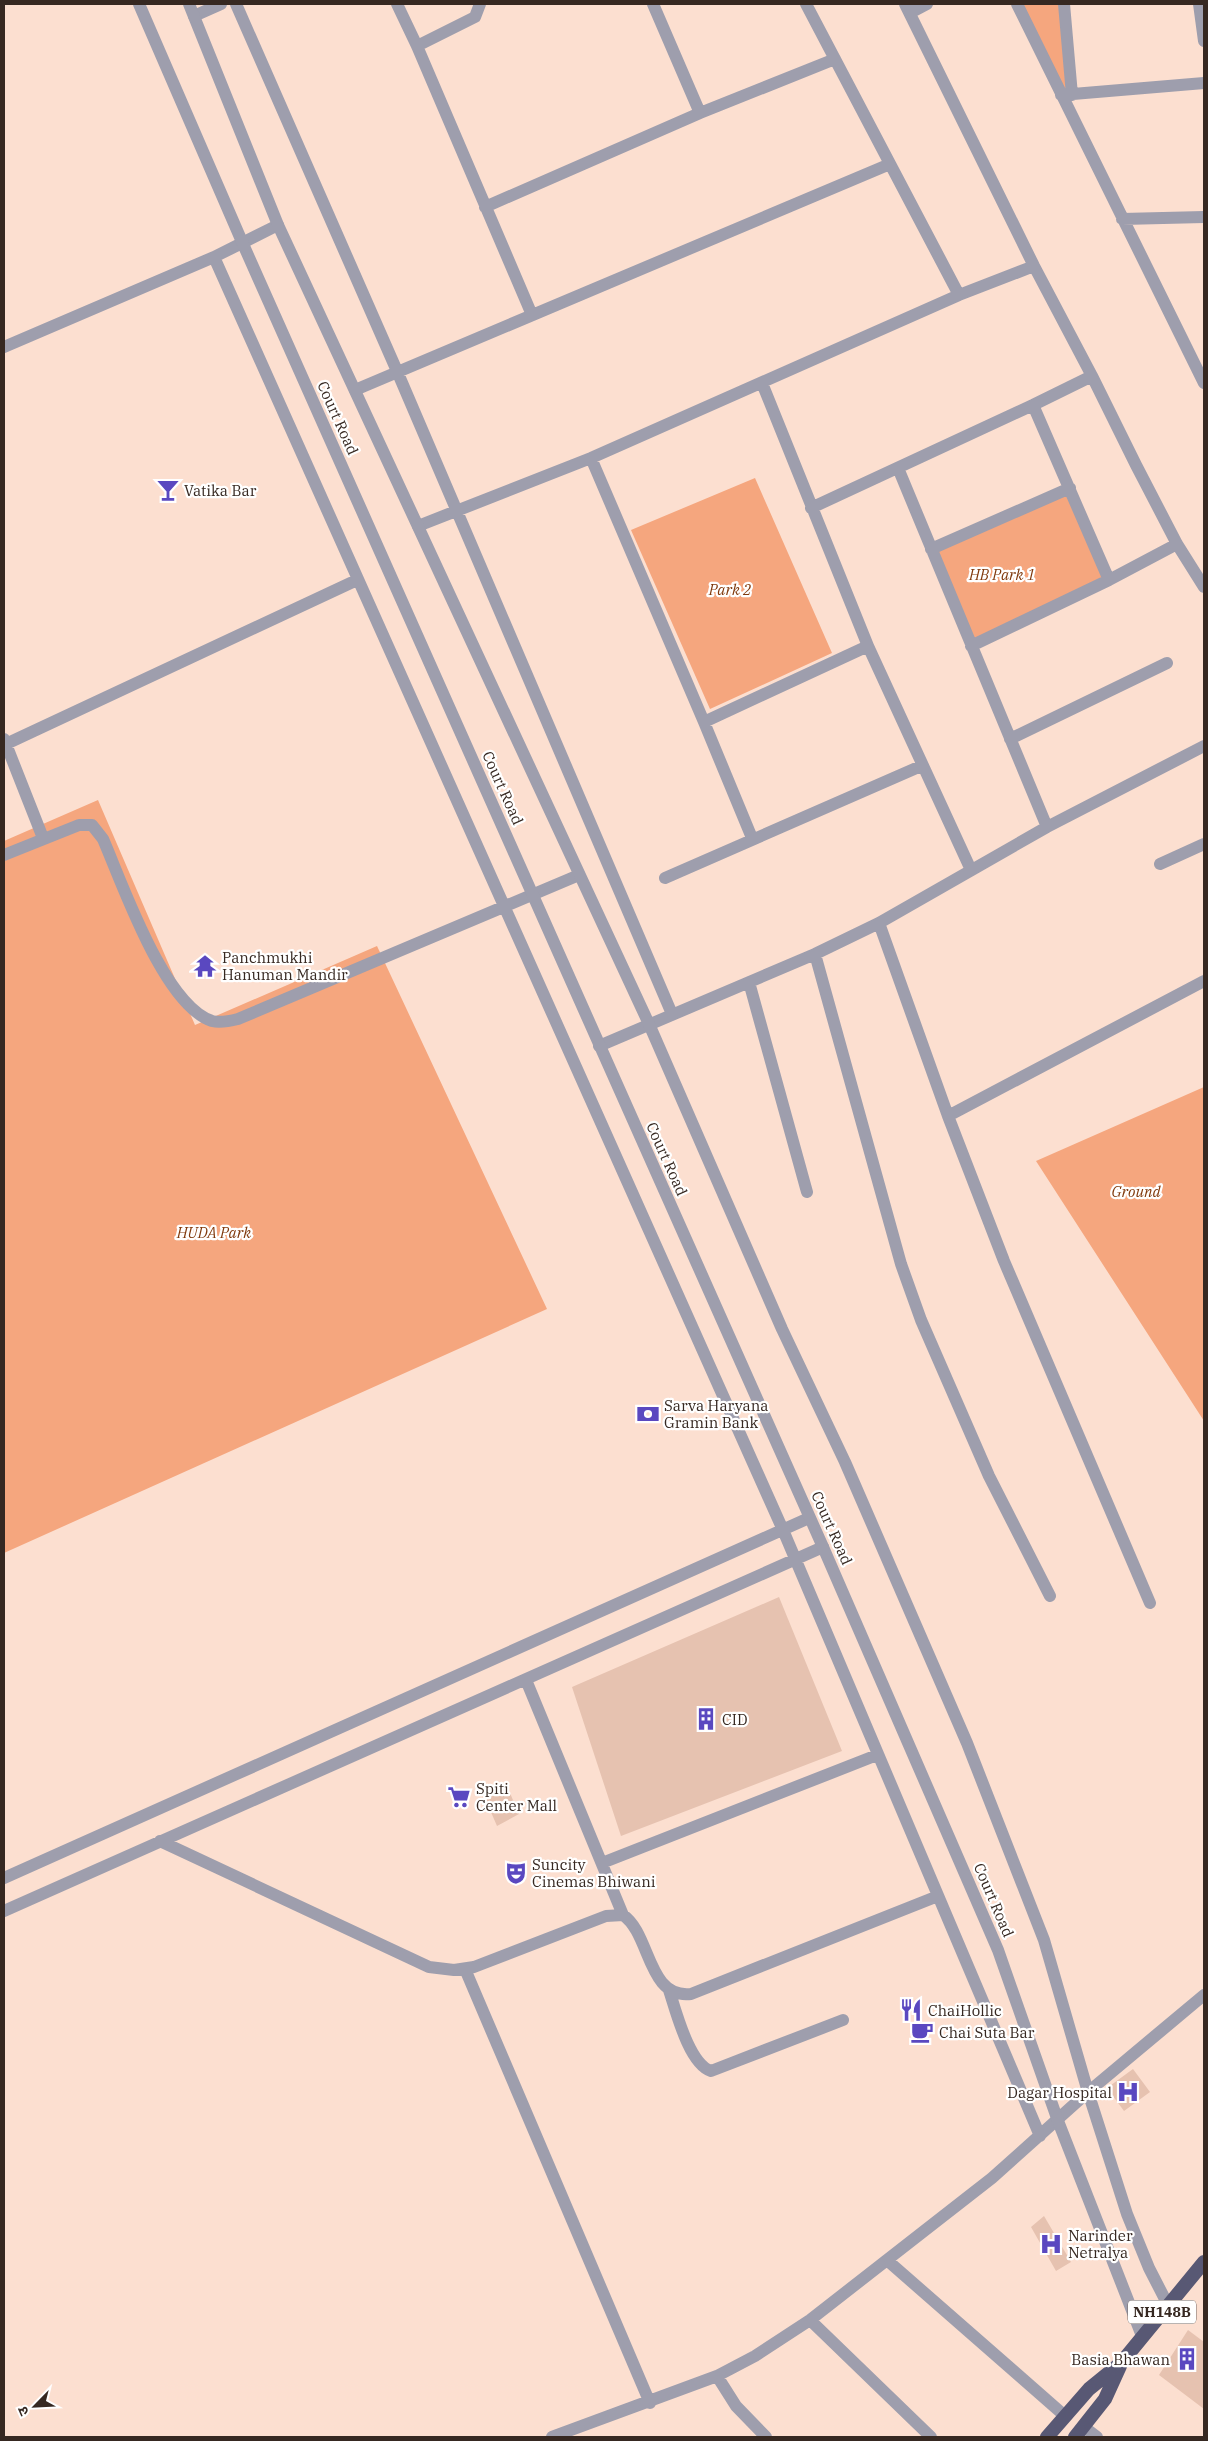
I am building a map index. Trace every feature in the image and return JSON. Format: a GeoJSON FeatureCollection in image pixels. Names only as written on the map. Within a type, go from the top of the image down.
{"type":"FeatureCollection","features":[{"type":"Feature","properties":{"kind":"highway","name":"NH148B"},"geometry":{"type":"LineString","coordinates":[[1047,2437],[1089,2389],[1121,2363],[1204,2262]]}},
{"type":"Feature","properties":{"kind":"highway","name":"NH148B"},"geometry":{"type":"LineString","coordinates":[[1080,2432],[1105,2399],[1121,2363]]}},
{"type":"Feature","properties":{"kind":"street","name":"Court Road"},"geometry":{"type":"LineString","coordinates":[[139,4],[243,244],[823,1547],[998,1950],[1058,2121],[1142,2336]]}},
{"type":"Feature","properties":{"kind":"street"},"geometry":{"type":"LineString","coordinates":[[221,4],[191,10],[278,226],[649,1024],[778,1320],[845,1462],[967,1743],[1044,1940],[1088,2092],[1134,2231],[1149,2268],[1168,2306]]}},
{"type":"Feature","properties":{"kind":"street"},"geometry":{"type":"LineString","coordinates":[[236,4],[397,371],[672,1014]]}},
{"type":"Feature","properties":{"kind":"street"},"geometry":{"type":"LineString","coordinates":[[397,4],[417,46],[532,316]]}},
{"type":"Feature","properties":{"kind":"street"},"geometry":{"type":"LineString","coordinates":[[417,46],[475,17],[480,4]]}},
{"type":"Feature","properties":{"kind":"street"},"geometry":{"type":"LineString","coordinates":[[653,4],[700,113]]}},
{"type":"Feature","properties":{"kind":"street"},"geometry":{"type":"LineString","coordinates":[[806,4],[959,295]]}},
{"type":"Feature","properties":{"kind":"street"},"geometry":{"type":"LineString","coordinates":[[927,4],[907,9],[1034,266],[1177,544],[1204,587]]}},
{"type":"Feature","properties":{"kind":"street"},"geometry":{"type":"LineString","coordinates":[[1017,4],[1066,95],[1122,219],[1204,383]]}},
{"type":"Feature","properties":{"kind":"street"},"geometry":{"type":"LineString","coordinates":[[1064,4],[1066,95]]}},
{"type":"Feature","properties":{"kind":"street"},"geometry":{"type":"LineString","coordinates":[[1199,4],[1204,41]]}},
{"type":"Feature","properties":{"kind":"street"},"geometry":{"type":"LineString","coordinates":[[485,207],[700,113],[835,59]]}},
{"type":"Feature","properties":{"kind":"street"},"geometry":{"type":"LineString","coordinates":[[1066,95],[1204,83]]}},
{"type":"Feature","properties":{"kind":"street"},"geometry":{"type":"LineString","coordinates":[[355,390],[890,164]]}},
{"type":"Feature","properties":{"kind":"street"},"geometry":{"type":"LineString","coordinates":[[1122,219],[1204,217]]}},
{"type":"Feature","properties":{"kind":"street"},"geometry":{"type":"LineString","coordinates":[[4,347],[214,257],[278,226]]}},
{"type":"Feature","properties":{"kind":"street"},"geometry":{"type":"LineString","coordinates":[[214,257],[783,1530],[1040,2136]]}},
{"type":"Feature","properties":{"kind":"street"},"geometry":{"type":"LineString","coordinates":[[418,526],[591,458],[959,295],[1034,266]]}},
{"type":"Feature","properties":{"kind":"street"},"geometry":{"type":"LineString","coordinates":[[812,508],[1092,376]]}},
{"type":"Feature","properties":{"kind":"street"},"geometry":{"type":"LineString","coordinates":[[762,383],[868,646],[921,766],[971,870]]}},
{"type":"Feature","properties":{"kind":"street"},"geometry":{"type":"LineString","coordinates":[[1033,405],[1109,580]]}},
{"type":"Feature","properties":{"kind":"street"},"geometry":{"type":"LineString","coordinates":[[591,458],[752,838]]}},
{"type":"Feature","properties":{"kind":"street"},"geometry":{"type":"LineString","coordinates":[[898,468],[1047,827]]}},
{"type":"Feature","properties":{"kind":"street"},"geometry":{"type":"LineString","coordinates":[[931,549],[1070,488]]}},
{"type":"Feature","properties":{"kind":"street"},"geometry":{"type":"LineString","coordinates":[[971,646],[1109,580],[1177,544]]}},
{"type":"Feature","properties":{"kind":"street"},"geometry":{"type":"LineString","coordinates":[[43,838],[5,742],[358,580]]}},
{"type":"Feature","properties":{"kind":"street"},"geometry":{"type":"LineString","coordinates":[[704,722],[868,646]]}},
{"type":"Feature","properties":{"kind":"street"},"geometry":{"type":"LineString","coordinates":[[1010,739],[1167,663]]}},
{"type":"Feature","properties":{"kind":"street"},"geometry":{"type":"LineString","coordinates":[[599,1046],[815,954],[879,923],[1047,827],[1204,746]]}},
{"type":"Feature","properties":{"kind":"street"},"geometry":{"type":"LineString","coordinates":[[666,878],[752,838],[921,766]]}},
{"type":"Feature","properties":{"kind":"street"},"geometry":{"type":"LineString","coordinates":[[4,855],[43,838],[86,824],[99,832],[161,969],[191,1009],[214,1022],[238,1019],[579,875]]}},
{"type":"Feature","properties":{"kind":"street"},"geometry":{"type":"LineString","coordinates":[[1160,864],[1204,844]]}},
{"type":"Feature","properties":{"kind":"street"},"geometry":{"type":"LineString","coordinates":[[879,923],[948,1116],[1004,1261],[1150,1603]]}},
{"type":"Feature","properties":{"kind":"street"},"geometry":{"type":"LineString","coordinates":[[815,954],[902,1264],[918,1313],[989,1476],[1050,1596]]}},
{"type":"Feature","properties":{"kind":"street"},"geometry":{"type":"LineString","coordinates":[[948,1116],[1204,981]]}},
{"type":"Feature","properties":{"kind":"street"},"geometry":{"type":"LineString","coordinates":[[749,982],[807,1192]]}},
{"type":"Feature","properties":{"kind":"street"},"geometry":{"type":"LineString","coordinates":[[4,1878],[809,1518]]}},
{"type":"Feature","properties":{"kind":"street"},"geometry":{"type":"LineString","coordinates":[[4,1911],[823,1547]]}},
{"type":"Feature","properties":{"kind":"street"},"geometry":{"type":"LineString","coordinates":[[526,1680],[623,1915],[632,1924],[660,1981],[669,1990],[694,2055],[704,2069],[711,2071],[843,2020]]}},
{"type":"Feature","properties":{"kind":"street"},"geometry":{"type":"LineString","coordinates":[[602,1863],[877,1755]]}},
{"type":"Feature","properties":{"kind":"street"},"geometry":{"type":"LineString","coordinates":[[160,1841],[429,1967],[441,1970],[465,1969],[606,1916],[623,1915]]}},
{"type":"Feature","properties":{"kind":"street"},"geometry":{"type":"LineString","coordinates":[[669,1990],[683,1995],[691,1994],[938,1896]]}},
{"type":"Feature","properties":{"kind":"street"},"geometry":{"type":"LineString","coordinates":[[465,1969],[650,2403]]}},
{"type":"Feature","properties":{"kind":"street"},"geometry":{"type":"LineString","coordinates":[[552,2437],[650,2403],[717,2376],[755,2356],[810,2320],[992,2178],[1058,2121],[1088,2092],[1204,1995]]}},
{"type":"Feature","properties":{"kind":"street"},"geometry":{"type":"LineString","coordinates":[[888,2261],[1065,2416]]}},
{"type":"Feature","properties":{"kind":"street"},"geometry":{"type":"LineString","coordinates":[[810,2320],[931,2437]]}},
{"type":"Feature","properties":{"kind":"street"},"geometry":{"type":"LineString","coordinates":[[717,2376],[736,2406],[766,2437]]}},
{"type":"Feature","properties":{"kind":"street"},"geometry":{"type":"LineString","coordinates":[[1080,2432],[1097,2437]]}},
{"type":"Feature","properties":{"kind":"green space"},"geometry":{"type":"Polygon","coordinates":[[[1015,4],[1064,4],[1072,95],[1061,95],[1015,4]]]}},
{"type":"Feature","properties":{"kind":"green space","name":"Park 2"},"geometry":{"type":"Polygon","coordinates":[[[755,478],[832,653],[710,709],[631,530],[755,478]]]}},
{"type":"Feature","properties":{"kind":"green space","name":"HB Park 1"},"geometry":{"type":"Polygon","coordinates":[[[1067,494],[1103,578],[973,642],[936,551],[1067,494]]]}},
{"type":"Feature","properties":{"kind":"green space","name":"HUDA Park"},"geometry":{"type":"Polygon","coordinates":[[[98,800],[195,1025],[377,946],[547,1309],[4,1553],[4,841],[98,800]]]}},
{"type":"Feature","properties":{"kind":"green space","name":"Ground"},"geometry":{"type":"Polygon","coordinates":[[[1204,1087],[1204,1421],[1036,1161],[1204,1087]]]}},
{"type":"Feature","properties":{"kind":"building","name":"CID"},"geometry":{"type":"Polygon","coordinates":[[[779,1597],[842,1751],[621,1836],[572,1687],[779,1597]]]}},
{"type":"Feature","properties":{"kind":"building"},"geometry":{"type":"Polygon","coordinates":[[[506,1784],[519,1814],[497,1826],[481,1789],[506,1784]]]}},
{"type":"Feature","properties":{"kind":"building"},"geometry":{"type":"Polygon","coordinates":[[[1133,2069],[1150,2092],[1124,2111],[1107,2088],[1133,2069]]]}},
{"type":"Feature","properties":{"kind":"building"},"geometry":{"type":"Polygon","coordinates":[[[1044,2216],[1071,2262],[1056,2271],[1031,2227],[1044,2216]]]}},
{"type":"Feature","properties":{"kind":"building","name":"Basia Bhawan"},"geometry":{"type":"Polygon","coordinates":[[[1188,2330],[1204,2342],[1204,2409],[1159,2375],[1188,2330]]]}},
{"type":"Feature","properties":{"kind":"place","name":"Vatika Bar"},"geometry":{"type":"Point","coordinates":[168,490]}},
{"type":"Feature","properties":{"kind":"place","name":"Panchmukhi Hanuman Mandir"},"geometry":{"type":"Point","coordinates":[205,966]}},
{"type":"Feature","properties":{"kind":"place","name":"Sarva Haryana Gramin Bank"},"geometry":{"type":"Point","coordinates":[648,1414]}},
{"type":"Feature","properties":{"kind":"place","name":"CID"},"geometry":{"type":"Point","coordinates":[706,1719]}},
{"type":"Feature","properties":{"kind":"place","name":"Spiti Center Mall"},"geometry":{"type":"Point","coordinates":[459,1797]}},
{"type":"Feature","properties":{"kind":"place","name":"Suncity Cinemas Bhiwani"},"geometry":{"type":"Point","coordinates":[516,1873]}},
{"type":"Feature","properties":{"kind":"place","name":"ChaiHollic"},"geometry":{"type":"Point","coordinates":[911,2010]}},
{"type":"Feature","properties":{"kind":"place","name":"Chai Suta Bar"},"geometry":{"type":"Point","coordinates":[922,2032]}},
{"type":"Feature","properties":{"kind":"place","name":"Dagar Hospital"},"geometry":{"type":"Point","coordinates":[1128,2092]}},
{"type":"Feature","properties":{"kind":"place","name":"Narinder Netralya"},"geometry":{"type":"Point","coordinates":[1051,2244]}},
{"type":"Feature","properties":{"kind":"place","name":"Basia Bhawan"},"geometry":{"type":"Point","coordinates":[1187,2359]}}]}
